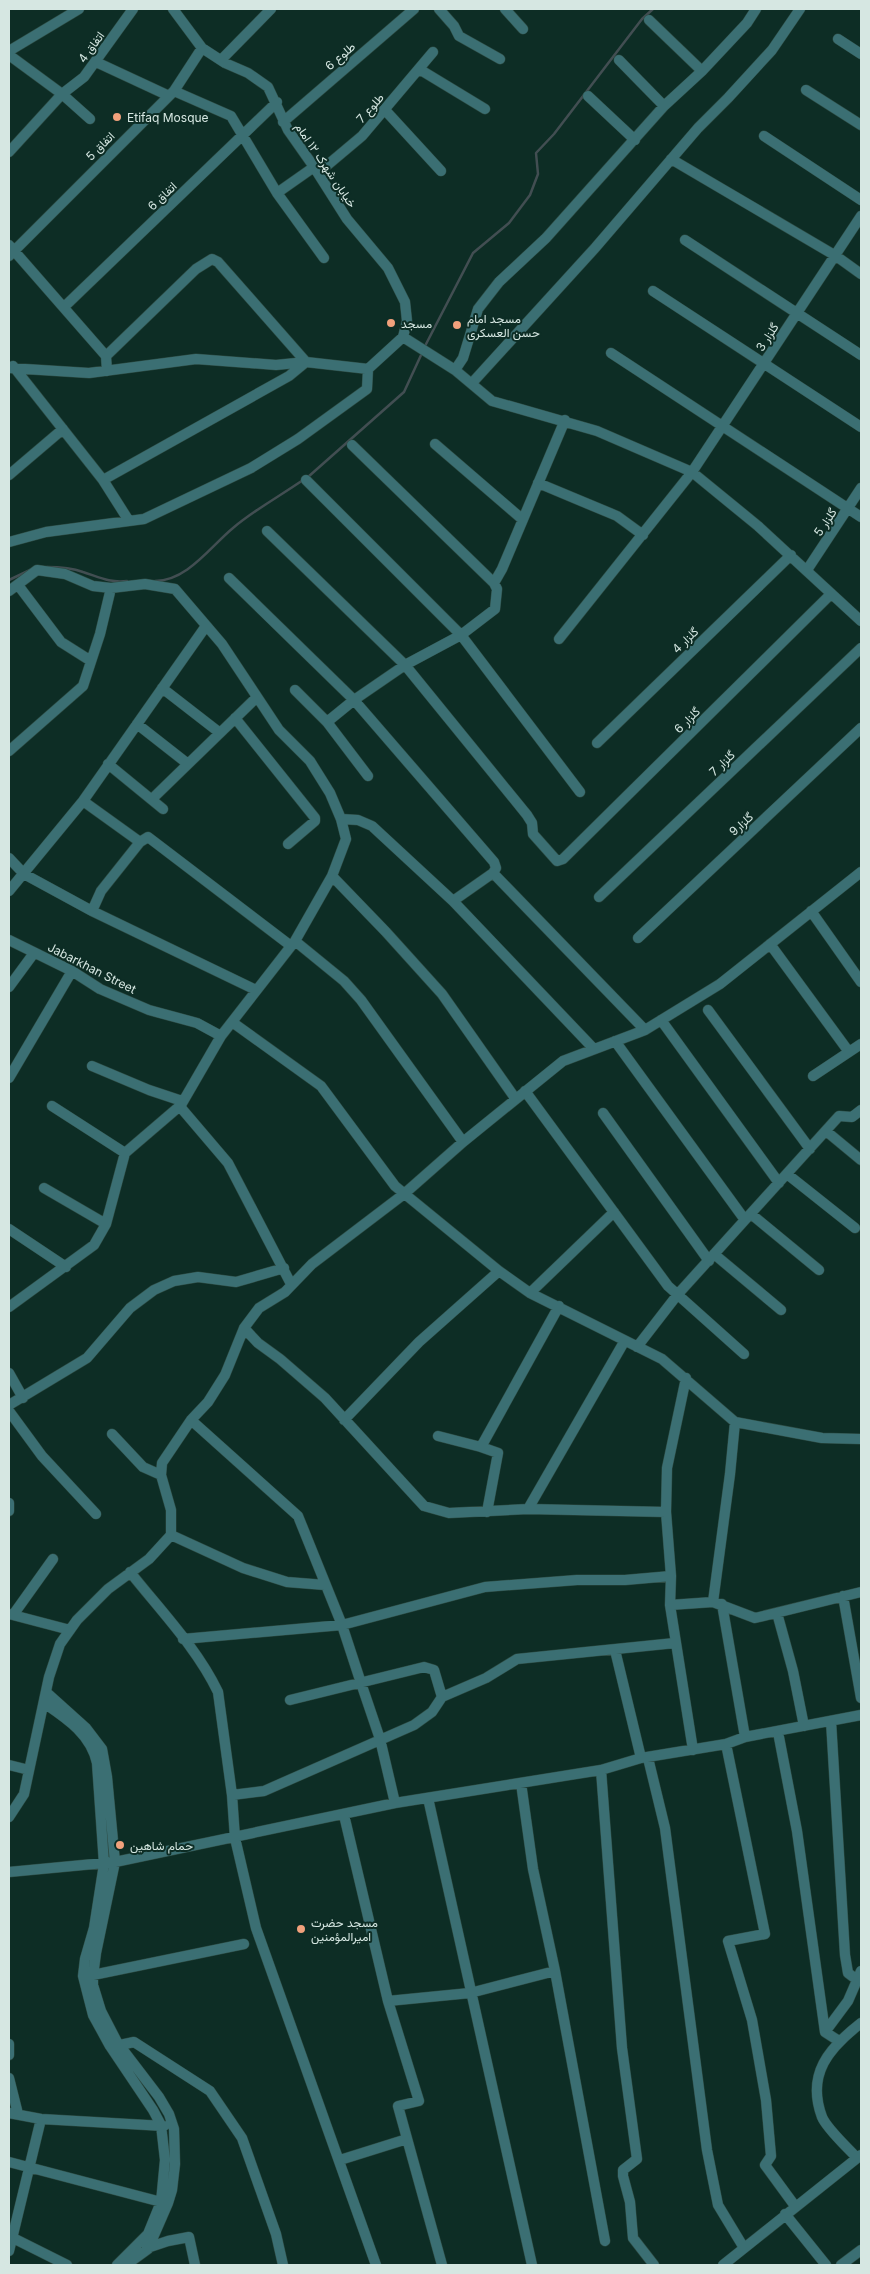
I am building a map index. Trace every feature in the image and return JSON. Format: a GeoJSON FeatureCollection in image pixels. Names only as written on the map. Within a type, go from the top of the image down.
{"type":"FeatureCollection","features":[{"type":"Feature","properties":{"kind":"street"},"geometry":{"type":"LineString","coordinates":[[9,51],[79,9]]}},
{"type":"Feature","properties":{"kind":"street","name":"اتفاق 4"},"geometry":{"type":"LineString","coordinates":[[9,152],[62,94],[84,77],[133,9]]}},
{"type":"Feature","properties":{"kind":"street"},"geometry":{"type":"LineString","coordinates":[[222,60],[272,9]]}},
{"type":"Feature","properties":{"kind":"street","name":"طلوع 6"},"geometry":{"type":"LineString","coordinates":[[283,122],[414,9]]}},
{"type":"Feature","properties":{"kind":"street"},"geometry":{"type":"LineString","coordinates":[[438,9],[454,26],[459,36],[500,59]]}},
{"type":"Feature","properties":{"kind":"street"},"geometry":{"type":"LineString","coordinates":[[505,9],[523,28]]}},
{"type":"Feature","properties":{"kind":"street"},"geometry":{"type":"LineString","coordinates":[[455,370],[463,358],[478,309],[499,282],[546,238],[664,106],[748,23],[756,9]]}},
{"type":"Feature","properties":{"kind":"street"},"geometry":{"type":"LineString","coordinates":[[472,383],[537,314],[698,128],[772,50],[800,9]]}},
{"type":"Feature","properties":{"kind":"street","name":"خیابان شهرک ۱۲ امام"},"geometry":{"type":"LineString","coordinates":[[176,10],[202,48],[248,73],[268,87],[283,122],[348,219],[388,268],[405,302],[407,321],[403,337]]}},
{"type":"Feature","properties":{"kind":"street"},"geometry":{"type":"LineString","coordinates":[[649,20],[702,70]]}},
{"type":"Feature","properties":{"kind":"street"},"geometry":{"type":"LineString","coordinates":[[838,39],[861,54]]}},
{"type":"Feature","properties":{"kind":"street","name":"اتفاق 5"},"geometry":{"type":"LineString","coordinates":[[10,251],[171,93],[202,48]]}},
{"type":"Feature","properties":{"kind":"street","name":"طلوع 7"},"geometry":{"type":"LineString","coordinates":[[277,193],[316,170],[362,136],[433,52]]}},
{"type":"Feature","properties":{"kind":"street"},"geometry":{"type":"LineString","coordinates":[[619,60],[664,106]]}},
{"type":"Feature","properties":{"kind":"street"},"geometry":{"type":"LineString","coordinates":[[11,61],[62,94],[90,119]]}},
{"type":"Feature","properties":{"kind":"street"},"geometry":{"type":"LineString","coordinates":[[96,62],[231,116],[277,193],[324,258]]}},
{"type":"Feature","properties":{"kind":"street"},"geometry":{"type":"LineString","coordinates":[[419,69],[485,109]]}},
{"type":"Feature","properties":{"kind":"street"},"geometry":{"type":"LineString","coordinates":[[806,90],[861,125]]}},
{"type":"Feature","properties":{"kind":"street"},"geometry":{"type":"LineString","coordinates":[[588,96],[635,140]]}},
{"type":"Feature","properties":{"kind":"street","name":"اتفاق 6"},"geometry":{"type":"LineString","coordinates":[[64,307],[276,102]]}},
{"type":"Feature","properties":{"kind":"street"},"geometry":{"type":"LineString","coordinates":[[385,110],[441,171]]}},
{"type":"Feature","properties":{"kind":"street"},"geometry":{"type":"LineString","coordinates":[[764,136],[861,200]]}},
{"type":"Feature","properties":{"kind":"street"},"geometry":{"type":"LineString","coordinates":[[672,159],[836,256],[861,274]]}},
{"type":"Feature","properties":{"kind":"street","name":"گلزار 3"},"geometry":{"type":"LineString","coordinates":[[559,638],[692,472],[861,216]]}},
{"type":"Feature","properties":{"kind":"street"},"geometry":{"type":"LineString","coordinates":[[685,240],[861,355]]}},
{"type":"Feature","properties":{"kind":"street"},"geometry":{"type":"LineString","coordinates":[[10,251],[64,307],[106,356],[106,371]]}},
{"type":"Feature","properties":{"kind":"street"},"geometry":{"type":"LineString","coordinates":[[106,356],[196,269],[212,259],[218,262],[306,362]]}},
{"type":"Feature","properties":{"kind":"street"},"geometry":{"type":"LineString","coordinates":[[653,291],[861,427]]}},
{"type":"Feature","properties":{"kind":"street"},"geometry":{"type":"LineString","coordinates":[[9,542],[46,532],[144,519],[251,468],[298,439],[367,389],[368,369],[403,337],[455,370],[492,401],[565,420],[597,431],[692,472],[791,555],[861,621]]}},
{"type":"Feature","properties":{"kind":"street"},"geometry":{"type":"LineString","coordinates":[[611,353],[861,517]]}},
{"type":"Feature","properties":{"kind":"street"},"geometry":{"type":"LineString","coordinates":[[11,366],[46,372],[89,373],[196,359],[276,365],[306,362],[368,369]]}},
{"type":"Feature","properties":{"kind":"street"},"geometry":{"type":"LineString","coordinates":[[103,480],[289,376],[306,362]]}},
{"type":"Feature","properties":{"kind":"street"},"geometry":{"type":"LineString","coordinates":[[11,366],[103,480],[129,521]]}},
{"type":"Feature","properties":{"kind":"street"},"geometry":{"type":"LineString","coordinates":[[494,582],[502,569],[565,420]]}},
{"type":"Feature","properties":{"kind":"street"},"geometry":{"type":"LineString","coordinates":[[9,475],[63,429]]}},
{"type":"Feature","properties":{"kind":"street"},"geometry":{"type":"LineString","coordinates":[[435,444],[522,519]]}},
{"type":"Feature","properties":{"kind":"street"},"geometry":{"type":"LineString","coordinates":[[328,722],[354,700],[406,665],[461,634],[495,609],[497,589],[494,582],[352,445]]}},
{"type":"Feature","properties":{"kind":"street"},"geometry":{"type":"LineString","coordinates":[[306,480],[461,634],[580,792]]}},
{"type":"Feature","properties":{"kind":"street"},"geometry":{"type":"LineString","coordinates":[[538,483],[617,516],[643,535]]}},
{"type":"Feature","properties":{"kind":"street","name":"گلزار 5"},"geometry":{"type":"LineString","coordinates":[[807,570],[849,509],[861,488]]}},
{"type":"Feature","properties":{"kind":"street"},"geometry":{"type":"LineString","coordinates":[[267,531],[406,665]]}},
{"type":"Feature","properties":{"kind":"street","name":"گلزار 4"},"geometry":{"type":"LineString","coordinates":[[597,743],[791,555]]}},
{"type":"Feature","properties":{"kind":"street"},"geometry":{"type":"LineString","coordinates":[[9,1307],[94,1245],[106,1224],[125,1153],[181,1103],[221,1036],[293,943],[332,876],[346,839],[341,819],[330,793],[310,761],[279,730],[235,662],[175,589],[145,584],[111,588],[92,586],[65,574],[37,570],[13,588],[61,642],[91,661]]}},
{"type":"Feature","properties":{"kind":"street"},"geometry":{"type":"LineString","coordinates":[[229,578],[354,700],[494,862],[496,868],[493,873],[452,902]]}},
{"type":"Feature","properties":{"kind":"street"},"geometry":{"type":"LineString","coordinates":[[9,751],[83,686],[111,588]]}},
{"type":"Feature","properties":{"kind":"street","name":"گلزار 6"},"geometry":{"type":"LineString","coordinates":[[406,665],[527,815],[532,823],[534,834],[557,861],[563,859],[604,820],[831,594]]}},
{"type":"Feature","properties":{"kind":"street"},"geometry":{"type":"LineString","coordinates":[[9,891],[83,801],[206,626]]}},
{"type":"Feature","properties":{"kind":"street","name":"گلزار 7"},"geometry":{"type":"LineString","coordinates":[[600,897],[861,648]]}},
{"type":"Feature","properties":{"kind":"street"},"geometry":{"type":"LineString","coordinates":[[162,688],[220,733]]}},
{"type":"Feature","properties":{"kind":"street"},"geometry":{"type":"LineString","coordinates":[[294,690],[328,722],[368,776]]}},
{"type":"Feature","properties":{"kind":"street"},"geometry":{"type":"LineString","coordinates":[[152,799],[257,697]]}},
{"type":"Feature","properties":{"kind":"street"},"geometry":{"type":"LineString","coordinates":[[235,718],[316,818],[315,821],[288,844]]}},
{"type":"Feature","properties":{"kind":"street"},"geometry":{"type":"LineString","coordinates":[[137,724],[188,764]]}},
{"type":"Feature","properties":{"kind":"street","name":"گلزار9"},"geometry":{"type":"LineString","coordinates":[[638,938],[861,728]]}},
{"type":"Feature","properties":{"kind":"street"},"geometry":{"type":"LineString","coordinates":[[108,764],[163,809]]}},
{"type":"Feature","properties":{"kind":"street"},"geometry":{"type":"LineString","coordinates":[[83,801],[140,842]]}},
{"type":"Feature","properties":{"kind":"street"},"geometry":{"type":"LineString","coordinates":[[341,819],[358,820],[372,826],[452,902],[593,1048]]}},
{"type":"Feature","properties":{"kind":"street"},"geometry":{"type":"LineString","coordinates":[[92,911],[101,890],[140,842],[148,837],[344,981],[361,1000],[463,1142]]}},
{"type":"Feature","properties":{"kind":"street"},"geometry":{"type":"LineString","coordinates":[[9,858],[24,874],[92,911],[256,990]]}},
{"type":"Feature","properties":{"kind":"street"},"geometry":{"type":"LineString","coordinates":[[493,873],[645,1030]]}},
{"type":"Feature","properties":{"kind":"street"},"geometry":{"type":"LineString","coordinates":[[9,1817],[24,1794],[46,1692],[60,1644],[77,1620],[108,1588],[149,1559],[171,1535],[171,1510],[161,1475],[162,1463],[192,1420],[208,1402],[225,1375],[244,1328],[259,1308],[285,1292],[312,1264],[404,1194],[515,1098],[563,1061],[593,1048],[645,1030],[720,984],[858,874],[861,885]]}},
{"type":"Feature","properties":{"kind":"street"},"geometry":{"type":"LineString","coordinates":[[332,876],[442,994],[515,1098]]}},
{"type":"Feature","properties":{"kind":"street"},"geometry":{"type":"LineString","coordinates":[[811,911],[861,982]]}},
{"type":"Feature","properties":{"kind":"street","name":"Jabarkhan Street"},"geometry":{"type":"LineString","coordinates":[[9,940],[72,971],[100,989],[141,1007],[197,1023],[221,1036]]}},
{"type":"Feature","properties":{"kind":"street"},"geometry":{"type":"LineString","coordinates":[[770,944],[849,1052]]}},
{"type":"Feature","properties":{"kind":"street"},"geometry":{"type":"LineString","coordinates":[[9,987],[34,953]]}},
{"type":"Feature","properties":{"kind":"street"},"geometry":{"type":"LineString","coordinates":[[9,1078],[72,971]]}},
{"type":"Feature","properties":{"kind":"street"},"geometry":{"type":"LineString","coordinates":[[708,1010],[810,1149]]}},
{"type":"Feature","properties":{"kind":"street"},"geometry":{"type":"LineString","coordinates":[[661,1020],[779,1183]]}},
{"type":"Feature","properties":{"kind":"street"},"geometry":{"type":"LineString","coordinates":[[232,1022],[321,1086],[395,1186],[499,1272],[530,1293],[559,1306],[624,1342],[662,1359],[735,1422],[822,1438],[861,1439]]}},
{"type":"Feature","properties":{"kind":"street"},"geometry":{"type":"LineString","coordinates":[[615,1040],[748,1217],[819,1270]]}},
{"type":"Feature","properties":{"kind":"street"},"geometry":{"type":"LineString","coordinates":[[813,1076],[861,1044]]}},
{"type":"Feature","properties":{"kind":"street"},"geometry":{"type":"LineString","coordinates":[[92,1066],[181,1103]]}},
{"type":"Feature","properties":{"kind":"street"},"geometry":{"type":"LineString","coordinates":[[525,1091],[668,1286],[744,1354]]}},
{"type":"Feature","properties":{"kind":"street"},"geometry":{"type":"LineString","coordinates":[[181,1103],[182,1109],[228,1163],[291,1284]]}},
{"type":"Feature","properties":{"kind":"street"},"geometry":{"type":"LineString","coordinates":[[52,1106],[125,1153]]}},
{"type":"Feature","properties":{"kind":"street"},"geometry":{"type":"LineString","coordinates":[[637,1347],[678,1294],[839,1116],[852,1117],[861,1110]]}},
{"type":"Feature","properties":{"kind":"street"},"geometry":{"type":"LineString","coordinates":[[603,1112],[711,1258],[781,1310]]}},
{"type":"Feature","properties":{"kind":"street"},"geometry":{"type":"LineString","coordinates":[[826,1131],[861,1160]]}},
{"type":"Feature","properties":{"kind":"street"},"geometry":{"type":"LineString","coordinates":[[787,1174],[854,1228]]}},
{"type":"Feature","properties":{"kind":"street"},"geometry":{"type":"LineString","coordinates":[[44,1188],[106,1224]]}},
{"type":"Feature","properties":{"kind":"street"},"geometry":{"type":"LineString","coordinates":[[530,1293],[614,1212]]}},
{"type":"Feature","properties":{"kind":"street"},"geometry":{"type":"LineString","coordinates":[[9,1229],[66,1267]]}},
{"type":"Feature","properties":{"kind":"street"},"geometry":{"type":"LineString","coordinates":[[9,1405],[86,1358],[130,1308],[154,1290],[174,1281],[198,1277],[236,1282],[284,1268]]}},
{"type":"Feature","properties":{"kind":"street"},"geometry":{"type":"LineString","coordinates":[[344,1420],[419,1342],[499,1272]]}},
{"type":"Feature","properties":{"kind":"street"},"geometry":{"type":"LineString","coordinates":[[481,1447],[559,1306]]}},
{"type":"Feature","properties":{"kind":"street"},"geometry":{"type":"LineString","coordinates":[[244,1328],[258,1343],[280,1359],[324,1398],[424,1506],[450,1513],[528,1509],[666,1512]]}},
{"type":"Feature","properties":{"kind":"street"},"geometry":{"type":"LineString","coordinates":[[528,1509],[624,1342]]}},
{"type":"Feature","properties":{"kind":"street"},"geometry":{"type":"LineString","coordinates":[[9,1373],[23,1398]]}},
{"type":"Feature","properties":{"kind":"street"},"geometry":{"type":"LineString","coordinates":[[686,1378],[667,1468],[666,1512],[671,1576],[670,1605],[693,1750]]}},
{"type":"Feature","properties":{"kind":"street"},"geometry":{"type":"LineString","coordinates":[[9,1411],[42,1456],[96,1514]]}},
{"type":"Feature","properties":{"kind":"street"},"geometry":{"type":"LineString","coordinates":[[192,1420],[298,1516],[342,1625],[380,1739],[396,1803]]}},
{"type":"Feature","properties":{"kind":"street"},"geometry":{"type":"LineString","coordinates":[[735,1422],[717,1603],[745,1737]]}},
{"type":"Feature","properties":{"kind":"street"},"geometry":{"type":"LineString","coordinates":[[112,1434],[143,1467],[161,1475]]}},
{"type":"Feature","properties":{"kind":"street"},"geometry":{"type":"LineString","coordinates":[[438,1436],[498,1453],[487,1512]]}},
{"type":"Feature","properties":{"kind":"street"},"geometry":{"type":"LineString","coordinates":[[9,1503],[9,1511]]}},
{"type":"Feature","properties":{"kind":"street"},"geometry":{"type":"LineString","coordinates":[[171,1535],[243,1568],[287,1582],[325,1584]]}},
{"type":"Feature","properties":{"kind":"street"},"geometry":{"type":"LineString","coordinates":[[53,1559],[11,1615],[70,1630]]}},
{"type":"Feature","properties":{"kind":"street"},"geometry":{"type":"LineString","coordinates":[[130,1572],[183,1639],[211,1678],[218,1692],[232,1795],[235,1838],[256,1928],[376,2265]]}},
{"type":"Feature","properties":{"kind":"street"},"geometry":{"type":"LineString","coordinates":[[183,1639],[342,1625],[485,1587],[577,1580],[626,1580],[671,1576]]}},
{"type":"Feature","properties":{"kind":"street"},"geometry":{"type":"LineString","coordinates":[[670,1605],[717,1603],[755,1618],[861,1592]]}},
{"type":"Feature","properties":{"kind":"street"},"geometry":{"type":"LineString","coordinates":[[843,1596],[861,1698]]}},
{"type":"Feature","properties":{"kind":"street"},"geometry":{"type":"LineString","coordinates":[[777,1613],[793,1671],[804,1726]]}},
{"type":"Feature","properties":{"kind":"street"},"geometry":{"type":"LineString","coordinates":[[232,1795],[264,1791],[414,1725],[432,1712],[442,1697],[486,1678],[517,1659],[675,1643]]}},
{"type":"Feature","properties":{"kind":"street"},"geometry":{"type":"LineString","coordinates":[[616,1650],[644,1758],[665,1828],[706,2150],[718,2205],[744,2248]]}},
{"type":"Feature","properties":{"kind":"street"},"geometry":{"type":"LineString","coordinates":[[290,1700],[424,1667],[434,1670],[442,1697]]}},
{"type":"Feature","properties":{"kind":"street"},"geometry":{"type":"LineString","coordinates":[[46,1692],[86,1728],[102,1749],[107,1777],[109,1863],[88,1976],[116,2044],[161,2126],[165,2160],[164,2202]]}},
{"type":"Feature","properties":{"kind":"street"},"geometry":{"type":"LineString","coordinates":[[44,1703],[73,1724],[84,1736],[94,1752],[109,1863]]}},
{"type":"Feature","properties":{"kind":"street"},"geometry":{"type":"LineString","coordinates":[[9,1872],[109,1863],[396,1803],[601,1770],[644,1758],[726,1744],[745,1737],[861,1715]]}},
{"type":"Feature","properties":{"kind":"street"},"geometry":{"type":"LineString","coordinates":[[825,2032],[848,2001],[859,1975],[848,1973],[845,1955],[831,1721]]}},
{"type":"Feature","properties":{"kind":"street"},"geometry":{"type":"LineString","coordinates":[[778,1732],[797,1831],[825,2032]]}},
{"type":"Feature","properties":{"kind":"street"},"geometry":{"type":"LineString","coordinates":[[726,1744],[765,1934],[728,1940],[752,2020],[766,2100],[771,2156],[764,2165],[795,2206]]}},
{"type":"Feature","properties":{"kind":"street"},"geometry":{"type":"LineString","coordinates":[[9,1765],[29,1770]]}},
{"type":"Feature","properties":{"kind":"street"},"geometry":{"type":"LineString","coordinates":[[601,1770],[622,2048],[637,2159],[623,2170],[623,2176],[630,2202],[633,2238],[654,2265]]}},
{"type":"Feature","properties":{"kind":"street"},"geometry":{"type":"LineString","coordinates":[[521,1784],[533,1870],[555,1971],[605,2241]]}},
{"type":"Feature","properties":{"kind":"street"},"geometry":{"type":"LineString","coordinates":[[428,1798],[532,2265]]}},
{"type":"Feature","properties":{"kind":"street"},"geometry":{"type":"LineString","coordinates":[[344,1815],[388,2001],[419,2101],[398,2106],[442,2265]]}},
{"type":"Feature","properties":{"kind":"street"},"geometry":{"type":"LineString","coordinates":[[88,1976],[244,1944]]}},
{"type":"Feature","properties":{"kind":"street"},"geometry":{"type":"LineString","coordinates":[[388,2001],[470,1993],[555,1971]]}},
{"type":"Feature","properties":{"kind":"street"},"geometry":{"type":"LineString","coordinates":[[723,2265],[859,2157],[823,2118],[816,2088],[821,2068],[839,2040],[861,2023]]}},
{"type":"Feature","properties":{"kind":"street"},"geometry":{"type":"LineString","coordinates":[[825,2032],[839,2040]]}},
{"type":"Feature","properties":{"kind":"street"},"geometry":{"type":"LineString","coordinates":[[116,2044],[134,2042],[210,2091],[242,2138],[276,2234],[283,2265]]}},
{"type":"Feature","properties":{"kind":"street"},"geometry":{"type":"LineString","coordinates":[[9,2044],[9,2055]]}},
{"type":"Feature","properties":{"kind":"street"},"geometry":{"type":"LineString","coordinates":[[116,2044],[159,2097],[169,2114],[174,2129],[175,2164],[172,2190],[164,2202],[143,2247],[126,2265]]}},
{"type":"Feature","properties":{"kind":"street"},"geometry":{"type":"LineString","coordinates":[[9,2078],[13,2114],[41,2118],[161,2126],[174,2129]]}},
{"type":"Feature","properties":{"kind":"street"},"geometry":{"type":"LineString","coordinates":[[9,2251],[10,2238],[30,2167],[41,2118]]}},
{"type":"Feature","properties":{"kind":"street"},"geometry":{"type":"LineString","coordinates":[[340,2160],[407,2139]]}},
{"type":"Feature","properties":{"kind":"street"},"geometry":{"type":"LineString","coordinates":[[9,2162],[164,2202]]}},
{"type":"Feature","properties":{"kind":"street"},"geometry":{"type":"LineString","coordinates":[[785,2214],[826,2265]]}},
{"type":"Feature","properties":{"kind":"street"},"geometry":{"type":"LineString","coordinates":[[117,2265],[130,2250],[189,2237],[196,2265]]}},
{"type":"Feature","properties":{"kind":"street"},"geometry":{"type":"LineString","coordinates":[[10,2238],[67,2265]]}},
{"type":"Feature","properties":{"kind":"street"},"geometry":{"type":"LineString","coordinates":[[841,2265],[861,2250]]}},
{"type":"Feature","properties":{"kind":"waterway"},"geometry":{"type":"LineString","coordinates":[[424,348],[473,253],[509,223],[530,195],[538,174],[536,153],[554,134],[642,19],[653,9]]}},
{"type":"Feature","properties":{"kind":"waterway"},"geometry":{"type":"LineString","coordinates":[[308,477],[404,392],[422,353]]}},
{"type":"Feature","properties":{"kind":"waterway"},"geometry":{"type":"LineString","coordinates":[[155,581],[167,580],[188,569],[241,521],[303,480]]}},
{"type":"Feature","properties":{"kind":"waterway"},"geometry":{"type":"LineString","coordinates":[[47,567],[74,570],[109,580],[127,581]]}},
{"type":"Feature","properties":{"kind":"waterway"},"geometry":{"type":"LineString","coordinates":[[9,580],[30,570]]}},
{"type":"Feature","properties":{"kind":"place","name":"Etifaq Mosque"},"geometry":{"type":"Point","coordinates":[117,117]}},
{"type":"Feature","properties":{"kind":"place","name":"مسجد"},"geometry":{"type":"Point","coordinates":[391,323]}},
{"type":"Feature","properties":{"kind":"place","name":"مسجد امام حسن العسکری"},"geometry":{"type":"Point","coordinates":[457,325]}},
{"type":"Feature","properties":{"kind":"place","name":"حمام شاهین"},"geometry":{"type":"Point","coordinates":[120,1845]}},
{"type":"Feature","properties":{"kind":"place","name":"مسجد حضرت امیرالمؤمنین"},"geometry":{"type":"Point","coordinates":[301,1929]}}]}
